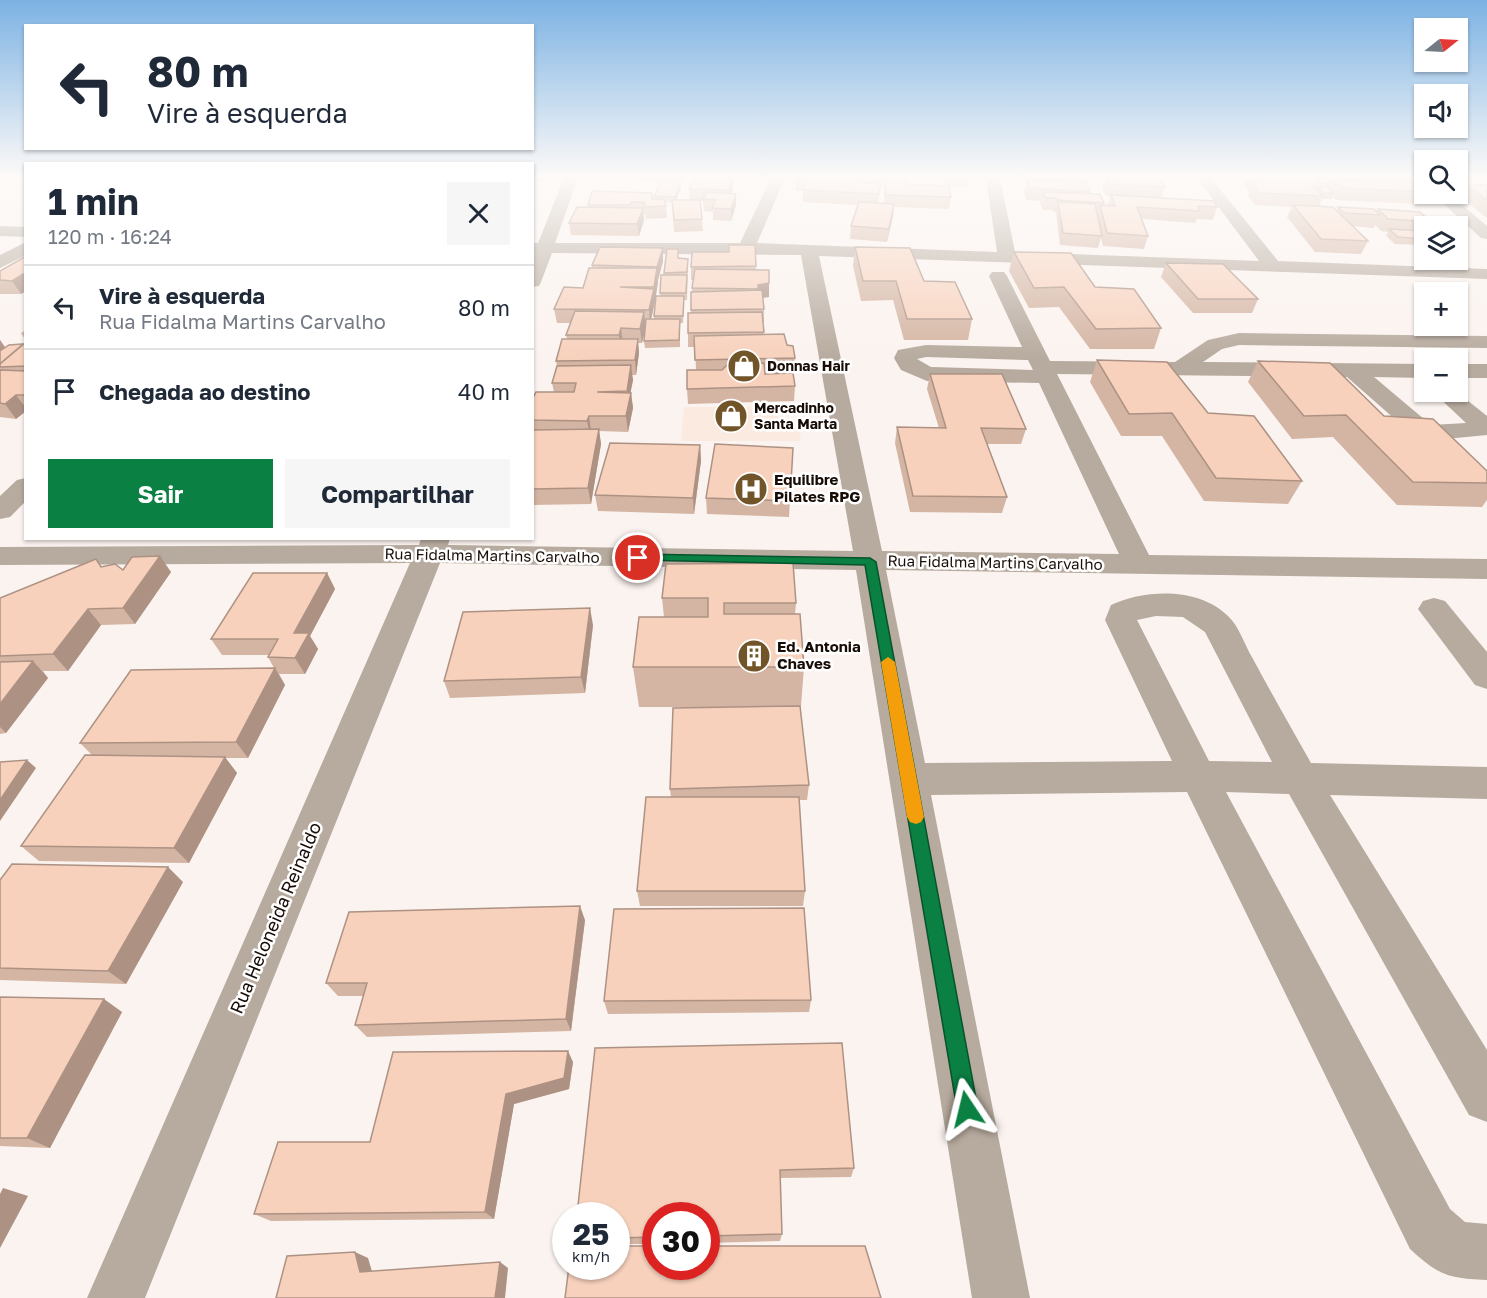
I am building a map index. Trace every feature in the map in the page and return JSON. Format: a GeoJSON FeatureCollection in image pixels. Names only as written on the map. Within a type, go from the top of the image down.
{"type":"FeatureCollection","features":[{"type":"Feature","properties":{"kind":"street"},"geometry":{"type":"LineString","coordinates":[[746,248],[750,239]]}},
{"type":"Feature","properties":{"kind":"street"},"geometry":{"type":"LineString","coordinates":[[999,239],[1002,266],[1042,366],[1140,565]]}},
{"type":"Feature","properties":{"kind":"street"},"geometry":{"type":"LineString","coordinates":[[1251,239],[1272,266]]}},
{"type":"Feature","properties":{"kind":"street"},"geometry":{"type":"LineString","coordinates":[[0,263],[24,248]]}},
{"type":"Feature","properties":{"kind":"street"},"geometry":{"type":"LineString","coordinates":[[534,272],[539,248],[746,248],[1002,266],[1272,266],[1487,274]]}},
{"type":"Feature","properties":{"kind":"street"},"geometry":{"type":"LineString","coordinates":[[809,252],[870,562],[1001,1298]]}},
{"type":"Feature","properties":{"kind":"street"},"geometry":{"type":"LineString","coordinates":[[1182,367],[1215,344],[1239,339],[1487,342]]}},
{"type":"Feature","properties":{"kind":"street"},"geometry":{"type":"LineString","coordinates":[[1042,366],[926,351],[906,355],[905,358],[909,365],[927,374],[1042,366],[1414,372]]}},
{"type":"Feature","properties":{"kind":"street"},"geometry":{"type":"LineString","coordinates":[[1352,370],[1423,431],[1435,433],[1479,429],[1479,422],[1456,402]]}},
{"type":"Feature","properties":{"kind":"street"},"geometry":{"type":"LineString","coordinates":[[1468,371],[1487,371]]}},
{"type":"Feature","properties":{"kind":"street"},"geometry":{"type":"LineString","coordinates":[[0,511],[24,488]]}},
{"type":"Feature","properties":{"kind":"street","name":"Rua Fidalma Martins Carvalho"},"geometry":{"type":"LineString","coordinates":[[0,556],[433,546],[870,562],[1487,569]]}},
{"type":"Feature","properties":{"kind":"street","name":"Rua Heloneida Reinaldo"},"geometry":{"type":"LineString","coordinates":[[116,1298],[433,546]]}},
{"type":"Feature","properties":{"kind":"street"},"geometry":{"type":"LineString","coordinates":[[1487,1097],[1300,779],[1218,626],[1207,616],[1188,607],[1134,606],[1122,613],[1121,620],[1198,776],[1430,1229],[1454,1250],[1487,1252]]}},
{"type":"Feature","properties":{"kind":"street"},"geometry":{"type":"LineString","coordinates":[[1434,609],[1487,676]]}},
{"type":"Feature","properties":{"kind":"street"},"geometry":{"type":"LineString","coordinates":[[909,779],[1198,776],[1487,783]]}},
{"type":"Feature","properties":{"kind":"shaded area","name":"Mercadinho Santa Marta"},"geometry":{"type":"Polygon","coordinates":[[[684,407],[777,407],[779,425],[799,426],[801,441],[681,441],[684,407]]]}},
{"type":"Feature","properties":{"kind":"building"},"geometry":{"type":"Polygon","coordinates":[[[1321,239],[1366,239],[1368,241],[1321,239]]]}},
{"type":"Feature","properties":{"kind":"building"},"geometry":{"type":"Polygon","coordinates":[[[729,245],[755,245],[756,266],[691,267],[692,252],[729,252],[729,245]]]}},
{"type":"Feature","properties":{"kind":"building"},"geometry":{"type":"Polygon","coordinates":[[[600,247],[663,248],[657,267],[592,265],[600,247]]]}},
{"type":"Feature","properties":{"kind":"building"},"geometry":{"type":"Polygon","coordinates":[[[855,247],[910,248],[924,281],[955,282],[972,319],[907,319],[896,281],[863,281],[855,247]]]}},
{"type":"Feature","properties":{"kind":"building"},"geometry":{"type":"Polygon","coordinates":[[[667,249],[678,249],[678,258],[688,259],[687,272],[664,273],[667,249]]]}},
{"type":"Feature","properties":{"kind":"building"},"geometry":{"type":"Polygon","coordinates":[[[1014,252],[1071,253],[1095,287],[1134,289],[1161,328],[1096,329],[1064,287],[1034,288],[1014,252]]]}},
{"type":"Feature","properties":{"kind":"building"},"geometry":{"type":"Polygon","coordinates":[[[24,257],[24,274],[12,281],[0,280],[0,271],[24,257]]]}},
{"type":"Feature","properties":{"kind":"building"},"geometry":{"type":"Polygon","coordinates":[[[1166,263],[1223,264],[1258,299],[1198,299],[1166,263]]]}},
{"type":"Feature","properties":{"kind":"building"},"geometry":{"type":"Polygon","coordinates":[[[589,268],[657,268],[654,287],[620,287],[654,289],[649,310],[554,309],[564,287],[583,288],[589,268]]]}},
{"type":"Feature","properties":{"kind":"building"},"geometry":{"type":"Polygon","coordinates":[[[695,269],[769,270],[769,283],[758,285],[758,289],[692,288],[695,269]]]}},
{"type":"Feature","properties":{"kind":"building"},"geometry":{"type":"Polygon","coordinates":[[[661,275],[687,275],[686,293],[660,293],[661,275]]]}},
{"type":"Feature","properties":{"kind":"building"},"geometry":{"type":"Polygon","coordinates":[[[762,290],[764,309],[691,310],[691,292],[762,290]]]}},
{"type":"Feature","properties":{"kind":"building"},"geometry":{"type":"Polygon","coordinates":[[[656,296],[684,296],[683,316],[654,316],[656,296]]]}},
{"type":"Feature","properties":{"kind":"building"},"geometry":{"type":"Polygon","coordinates":[[[575,311],[644,312],[640,329],[621,328],[619,335],[566,335],[575,311]]]}},
{"type":"Feature","properties":{"kind":"building"},"geometry":{"type":"Polygon","coordinates":[[[762,312],[764,332],[688,333],[688,313],[762,312]]]}},
{"type":"Feature","properties":{"kind":"building"},"geometry":{"type":"Polygon","coordinates":[[[646,319],[680,319],[679,340],[644,341],[646,319]]]}},
{"type":"Feature","properties":{"kind":"building"},"geometry":{"type":"Polygon","coordinates":[[[784,334],[787,345],[793,346],[795,358],[695,360],[694,336],[784,334]]]}},
{"type":"Feature","properties":{"kind":"building"},"geometry":{"type":"Polygon","coordinates":[[[562,339],[638,339],[635,360],[556,361],[562,339]]]}},
{"type":"Feature","properties":{"kind":"building"},"geometry":{"type":"Polygon","coordinates":[[[23,344],[0,364],[0,351],[9,345],[23,344]]]}},
{"type":"Feature","properties":{"kind":"building"},"geometry":{"type":"Polygon","coordinates":[[[24,344],[24,366],[0,367],[0,364],[24,344]]]}},
{"type":"Feature","properties":{"kind":"building"},"geometry":{"type":"Polygon","coordinates":[[[1097,360],[1167,362],[1208,413],[1254,416],[1302,481],[1216,478],[1172,413],[1129,414],[1097,360]]]}},
{"type":"Feature","properties":{"kind":"building"},"geometry":{"type":"Polygon","coordinates":[[[1258,361],[1330,363],[1384,416],[1433,419],[1487,471],[1487,483],[1413,482],[1346,415],[1304,416],[1258,361]]]}},
{"type":"Feature","properties":{"kind":"building"},"geometry":{"type":"Polygon","coordinates":[[[764,363],[765,374],[793,373],[795,386],[687,389],[687,370],[722,370],[728,364],[764,363]]]}},
{"type":"Feature","properties":{"kind":"building"},"geometry":{"type":"Polygon","coordinates":[[[631,365],[627,391],[597,392],[631,393],[626,416],[589,416],[587,421],[534,420],[536,392],[574,392],[576,383],[552,383],[557,366],[631,365]]]}},
{"type":"Feature","properties":{"kind":"building"},"geometry":{"type":"Polygon","coordinates":[[[0,370],[24,371],[24,395],[16,395],[5,404],[0,403],[0,370]]]}},
{"type":"Feature","properties":{"kind":"building"},"geometry":{"type":"Polygon","coordinates":[[[930,374],[1002,374],[1026,429],[981,428],[1007,497],[913,496],[897,427],[946,428],[930,374]]]}},
{"type":"Feature","properties":{"kind":"building"},"geometry":{"type":"Polygon","coordinates":[[[599,429],[588,488],[534,489],[534,430],[599,429]]]}},
{"type":"Feature","properties":{"kind":"building"},"geometry":{"type":"Polygon","coordinates":[[[610,443],[700,445],[693,498],[595,495],[610,443]]]}},
{"type":"Feature","properties":{"kind":"building","name":"Equilibre Pilates RPG"},"geometry":{"type":"Polygon","coordinates":[[[715,444],[793,448],[790,501],[706,498],[715,444]]]}},
{"type":"Feature","properties":{"kind":"building"},"geometry":{"type":"Polygon","coordinates":[[[160,556],[123,608],[88,609],[53,654],[0,656],[0,598],[96,559],[101,567],[115,564],[123,570],[132,557],[160,556]]]}},
{"type":"Feature","properties":{"kind":"building"},"geometry":{"type":"Polygon","coordinates":[[[793,563],[796,603],[724,603],[724,614],[800,614],[804,667],[633,667],[639,617],[708,617],[708,598],[662,598],[666,564],[793,563]]]}},
{"type":"Feature","properties":{"kind":"building"},"geometry":{"type":"Polygon","coordinates":[[[253,573],[327,573],[294,633],[309,633],[295,658],[268,657],[278,639],[211,639],[253,573]]]}},
{"type":"Feature","properties":{"kind":"building"},"geometry":{"type":"Polygon","coordinates":[[[590,608],[581,677],[444,681],[463,612],[590,608]]]}},
{"type":"Feature","properties":{"kind":"building"},"geometry":{"type":"Polygon","coordinates":[[[33,661],[0,704],[0,662],[33,661]]]}},
{"type":"Feature","properties":{"kind":"building"},"geometry":{"type":"Polygon","coordinates":[[[275,668],[236,742],[80,743],[131,670],[275,668]]]}},
{"type":"Feature","properties":{"kind":"building"},"geometry":{"type":"Polygon","coordinates":[[[800,706],[809,785],[670,789],[673,708],[800,706]]]}},
{"type":"Feature","properties":{"kind":"building"},"geometry":{"type":"Polygon","coordinates":[[[85,755],[225,757],[174,848],[21,846],[85,755]]]}},
{"type":"Feature","properties":{"kind":"building"},"geometry":{"type":"Polygon","coordinates":[[[27,760],[0,800],[0,762],[27,760]]]}},
{"type":"Feature","properties":{"kind":"building"},"geometry":{"type":"Polygon","coordinates":[[[646,797],[799,797],[805,891],[637,891],[646,797]]]}},
{"type":"Feature","properties":{"kind":"building"},"geometry":{"type":"Polygon","coordinates":[[[12,864],[168,867],[108,971],[0,968],[0,880],[12,864]]]}},
{"type":"Feature","properties":{"kind":"building"},"geometry":{"type":"Polygon","coordinates":[[[580,906],[566,1019],[355,1025],[367,983],[326,983],[349,912],[580,906]]]}},
{"type":"Feature","properties":{"kind":"building"},"geometry":{"type":"Polygon","coordinates":[[[804,908],[811,1000],[604,1001],[614,909],[804,908]]]}},
{"type":"Feature","properties":{"kind":"building"},"geometry":{"type":"Polygon","coordinates":[[[0,997],[104,999],[27,1138],[0,1138],[0,997]]]}},
{"type":"Feature","properties":{"kind":"building"},"geometry":{"type":"Polygon","coordinates":[[[842,1043],[854,1168],[780,1170],[782,1234],[720,1236],[720,1202],[642,1202],[642,1237],[630,1238],[630,1202],[578,1202],[595,1048],[842,1043]]]}},
{"type":"Feature","properties":{"kind":"building"},"geometry":{"type":"Polygon","coordinates":[[[568,1051],[564,1078],[506,1094],[485,1212],[254,1214],[278,1142],[370,1142],[393,1052],[568,1051]]]}},
{"type":"Feature","properties":{"kind":"building"},"geometry":{"type":"Polygon","coordinates":[[[630,1246],[642,1246],[642,1280],[720,1280],[720,1246],[865,1246],[881,1298],[565,1298],[567,1280],[630,1280],[630,1246]]]}},
{"type":"Feature","properties":{"kind":"building"},"geometry":{"type":"Polygon","coordinates":[[[355,1252],[360,1272],[500,1262],[495,1298],[276,1298],[287,1256],[355,1252]]]}},
{"type":"Feature","properties":{"kind":"slow traffic"},"geometry":{"type":"LineString","coordinates":[[888,662],[916,817]]}},
{"type":"Feature","properties":{"kind":"place","name":"Donnas Hair"},"geometry":{"type":"Point","coordinates":[744,366]}},
{"type":"Feature","properties":{"kind":"place","name":"Mercadinho Santa Marta"},"geometry":{"type":"Point","coordinates":[731,416]}},
{"type":"Feature","properties":{"kind":"place","name":"Equilibre Pilates RPG"},"geometry":{"type":"Point","coordinates":[751,489]}},
{"type":"Feature","properties":{"kind":"place","name":"Ed. Antonia Chaves"},"geometry":{"type":"Point","coordinates":[754,656]}},
{"type":"Feature","properties":{"kind":"route"},"geometry":{"type":"LineString","coordinates":[[638,558],[870,562],[967,1109]]}}]}
